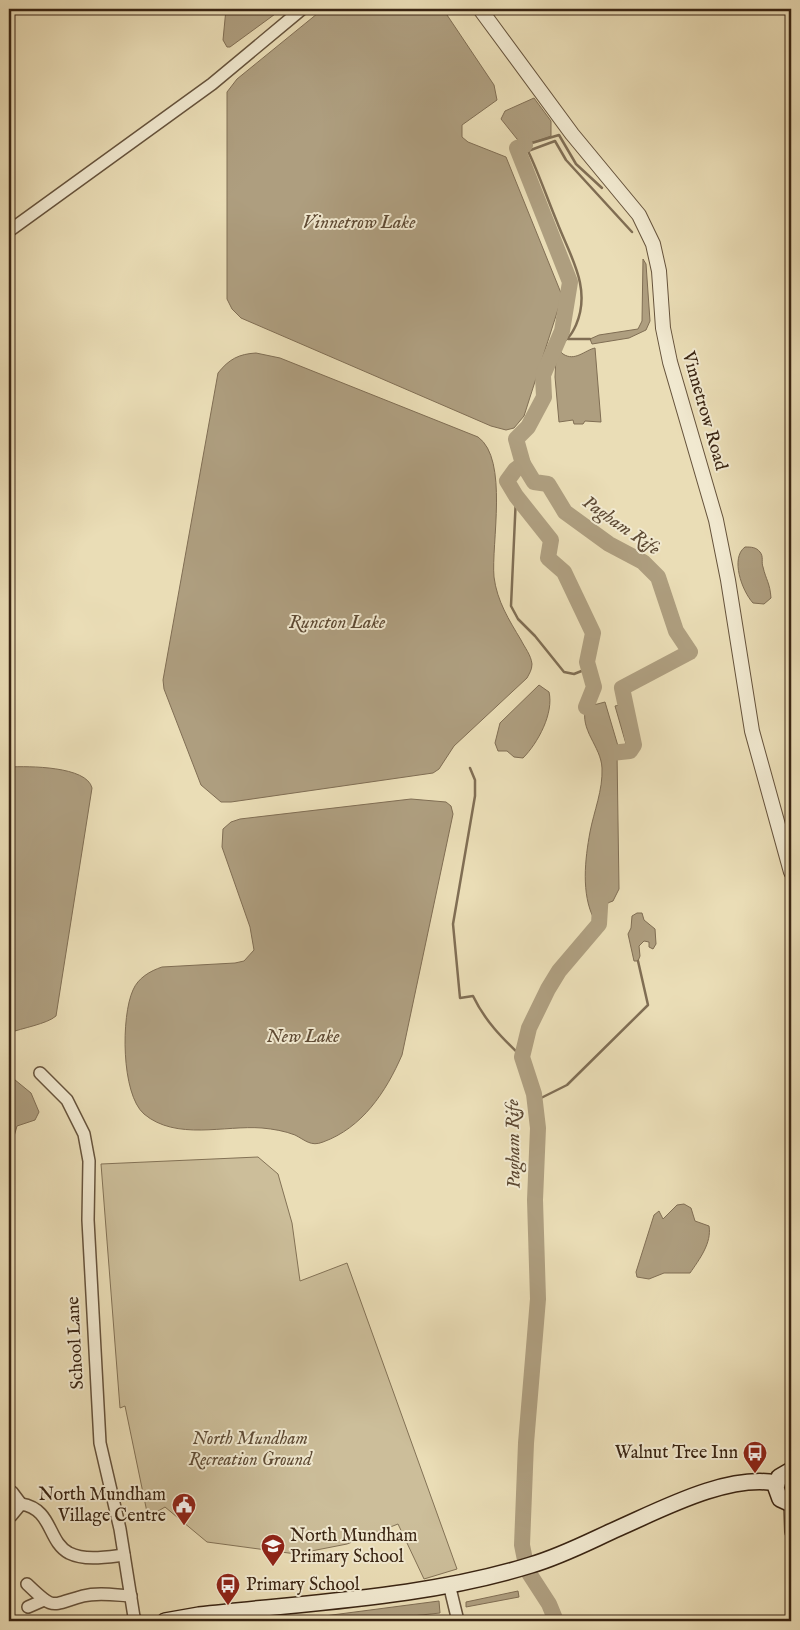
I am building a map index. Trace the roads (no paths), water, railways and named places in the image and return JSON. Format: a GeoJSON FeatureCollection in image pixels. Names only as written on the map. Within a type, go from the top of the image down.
{"type":"FeatureCollection","features":[{"type":"Feature","properties":{"kind":"main road"},"geometry":{"type":"LineString","coordinates":[[790,1504],[780,1499],[776,1483],[783,1473],[791,1470]]}},
{"type":"Feature","properties":{"kind":"main road"},"geometry":{"type":"LineString","coordinates":[[165,1621],[199,1614],[449,1584],[497,1574],[549,1559],[663,1509],[714,1490],[754,1481],[776,1483]]}},
{"type":"Feature","properties":{"kind":"street"},"geometry":{"type":"LineString","coordinates":[[9,231],[212,84],[302,9]]}},
{"type":"Feature","properties":{"kind":"street","name":"Vinnetrow Road"},"geometry":{"type":"LineString","coordinates":[[480,9],[572,134],[639,216],[653,244],[659,271],[663,328],[670,362],[716,520],[728,580],[752,731],[791,872]]}},
{"type":"Feature","properties":{"kind":"street","name":"School Lane"},"geometry":{"type":"LineString","coordinates":[[40,1073],[67,1100],[84,1134],[89,1161],[88,1220],[100,1443],[124,1555],[134,1617],[137,1621]]}},
{"type":"Feature","properties":{"kind":"street"},"geometry":{"type":"LineString","coordinates":[[12,1492],[21,1504],[35,1509],[43,1515],[68,1553],[81,1557],[124,1555]]}},
{"type":"Feature","properties":{"kind":"street"},"geometry":{"type":"LineString","coordinates":[[10,1516],[21,1504]]}},
{"type":"Feature","properties":{"kind":"street"},"geometry":{"type":"LineString","coordinates":[[790,1504],[791,1532]]}},
{"type":"Feature","properties":{"kind":"street"},"geometry":{"type":"LineString","coordinates":[[27,1584],[44,1600],[54,1604],[62,1604],[83,1596],[105,1594],[131,1596]]}},
{"type":"Feature","properties":{"kind":"street"},"geometry":{"type":"LineString","coordinates":[[449,1584],[458,1621]]}},
{"type":"Feature","properties":{"kind":"street"},"geometry":{"type":"LineString","coordinates":[[28,1608],[44,1600]]}},
{"type":"Feature","properties":{"kind":"water"},"geometry":{"type":"Polygon","coordinates":[[[226,9],[282,9],[230,47],[227,47],[223,40],[226,9]]]}},
{"type":"Feature","properties":{"kind":"water","name":"Vinnetrow Lake"},"geometry":{"type":"Polygon","coordinates":[[[323,9],[443,9],[494,85],[497,100],[462,125],[462,137],[468,142],[506,157],[561,293],[561,300],[524,416],[514,428],[506,430],[491,426],[241,318],[232,309],[227,299],[227,92],[237,79],[323,9]]]}},
{"type":"Feature","properties":{"kind":"water"},"geometry":{"type":"Polygon","coordinates":[[[534,98],[551,121],[551,136],[525,145],[517,139],[501,119],[505,111],[534,98]]]}},
{"type":"Feature","properties":{"kind":"water"},"geometry":{"type":"Polygon","coordinates":[[[643,259],[646,264],[650,321],[646,330],[629,338],[592,344],[590,339],[599,335],[638,329],[642,321],[643,259]]]}},
{"type":"Feature","properties":{"kind":"water"},"geometry":{"type":"Polygon","coordinates":[[[555,345],[563,354],[572,357],[595,348],[601,422],[585,421],[583,424],[574,424],[573,420],[559,422],[555,377],[556,356],[551,355],[555,345]]]}},
{"type":"Feature","properties":{"kind":"water","name":"Runcton Lake"},"geometry":{"type":"Polygon","coordinates":[[[256,353],[280,358],[478,437],[487,448],[493,464],[496,482],[494,577],[504,610],[529,655],[532,666],[527,678],[454,746],[439,769],[433,773],[231,802],[221,802],[201,785],[164,689],[163,680],[218,373],[235,358],[256,353]]]}},
{"type":"Feature","properties":{"kind":"water"},"geometry":{"type":"Polygon","coordinates":[[[745,547],[757,549],[762,556],[762,565],[771,598],[764,604],[753,603],[745,591],[739,575],[738,559],[745,547]]]}},
{"type":"Feature","properties":{"kind":"water"},"geometry":{"type":"Polygon","coordinates":[[[539,685],[549,692],[550,700],[547,718],[539,736],[523,758],[514,757],[507,751],[498,751],[495,743],[500,723],[539,685]]]}},
{"type":"Feature","properties":{"kind":"water"},"geometry":{"type":"Polygon","coordinates":[[[605,702],[618,746],[626,744],[615,706],[625,704],[634,745],[630,751],[617,752],[619,889],[613,901],[601,909],[599,918],[594,919],[587,899],[585,876],[590,832],[601,784],[602,768],[598,752],[585,723],[585,715],[586,707],[605,702]]]}},
{"type":"Feature","properties":{"kind":"water"},"geometry":{"type":"Polygon","coordinates":[[[9,767],[42,767],[69,771],[80,775],[88,781],[92,788],[56,1016],[41,1024],[9,1033],[9,767]]]}},
{"type":"Feature","properties":{"kind":"water","name":"New Lake"},"geometry":{"type":"Polygon","coordinates":[[[411,799],[446,802],[451,806],[453,814],[402,1055],[396,1069],[371,1107],[350,1128],[337,1136],[315,1144],[295,1135],[266,1128],[186,1130],[157,1122],[144,1114],[136,1104],[131,1090],[125,1054],[126,1018],[135,986],[145,976],[162,967],[235,963],[244,961],[254,950],[250,927],[222,847],[223,829],[231,822],[240,819],[411,799]]]}},
{"type":"Feature","properties":{"kind":"water"},"geometry":{"type":"Polygon","coordinates":[[[642,913],[644,920],[655,929],[656,944],[653,949],[649,947],[649,942],[644,941],[639,946],[640,956],[638,961],[634,961],[628,934],[631,928],[632,916],[642,913]]]}},
{"type":"Feature","properties":{"kind":"water"},"geometry":{"type":"Polygon","coordinates":[[[9,1075],[31,1093],[39,1112],[35,1120],[17,1126],[9,1154],[9,1075]]]}},
{"type":"Feature","properties":{"kind":"water"},"geometry":{"type":"Polygon","coordinates":[[[684,1204],[691,1208],[695,1221],[709,1226],[709,1239],[697,1263],[690,1273],[664,1273],[649,1279],[637,1277],[636,1272],[654,1215],[659,1211],[663,1219],[677,1205],[684,1204]]]}},
{"type":"Feature","properties":{"kind":"water"},"geometry":{"type":"Polygon","coordinates":[[[518,1591],[519,1597],[466,1607],[466,1602],[518,1591]]]}},
{"type":"Feature","properties":{"kind":"water"},"geometry":{"type":"Polygon","coordinates":[[[439,1601],[440,1613],[365,1621],[286,1621],[439,1601]]]}},
{"type":"Feature","properties":{"kind":"waterway"},"geometry":{"type":"LineString","coordinates":[[525,145],[559,135],[576,164],[602,188]]}},
{"type":"Feature","properties":{"kind":"waterway"},"geometry":{"type":"LineString","coordinates":[[555,345],[563,342],[572,332],[576,325],[582,298],[573,260],[528,151],[555,141],[566,160],[632,232]]}},
{"type":"Feature","properties":{"kind":"waterway","name":"Pagham Rife"},"geometry":{"type":"LineString","coordinates":[[525,145],[517,148],[570,282],[562,331],[543,375],[544,397],[528,427],[516,439],[523,464],[515,470],[507,481],[516,496],[551,540],[548,558],[564,572],[593,633],[587,662],[594,687],[586,707]]}},
{"type":"Feature","properties":{"kind":"waterway"},"geometry":{"type":"LineString","coordinates":[[568,339],[590,339]]}},
{"type":"Feature","properties":{"kind":"waterway","name":"Pagham Rife"},"geometry":{"type":"LineString","coordinates":[[523,464],[534,482],[548,484],[565,512],[609,544],[643,562],[658,577],[676,631],[690,652],[622,688],[634,745],[630,751],[611,753]]}},
{"type":"Feature","properties":{"kind":"waterway"},"geometry":{"type":"LineString","coordinates":[[516,496],[511,606],[518,619],[535,636],[564,672],[574,674],[589,668]]}},
{"type":"Feature","properties":{"kind":"waterway"},"geometry":{"type":"LineString","coordinates":[[470,768],[475,780],[475,796],[453,924],[460,998],[473,996],[494,1029],[522,1057]]}},
{"type":"Feature","properties":{"kind":"waterway","name":"Pagham Rife"},"geometry":{"type":"LineString","coordinates":[[525,1560],[522,1545],[526,1443],[538,1299],[535,1200],[538,1128],[534,1094],[522,1057],[529,1028],[548,989],[559,971],[599,924],[601,891]]}},
{"type":"Feature","properties":{"kind":"waterway"},"geometry":{"type":"LineString","coordinates":[[535,1101],[567,1085],[648,1005],[638,961]]}},
{"type":"Feature","properties":{"kind":"waterway","name":"Pagham Rife"},"geometry":{"type":"LineString","coordinates":[[527,1570],[549,1604],[556,1621]]}},
{"type":"Feature","properties":{"kind":"place","name":"Walnut Tree Inn"},"geometry":{"type":"Point","coordinates":[755,1474]}},
{"type":"Feature","properties":{"kind":"place","name":"North Mundham Village Centre"},"geometry":{"type":"Point","coordinates":[184,1526]}},
{"type":"Feature","properties":{"kind":"place","name":"North Mundham Primary School"},"geometry":{"type":"Point","coordinates":[273,1567]}},
{"type":"Feature","properties":{"kind":"place","name":"Primary School"},"geometry":{"type":"Point","coordinates":[228,1606]}},
{"type":"Feature","properties":{"kind":"park label","name":"North Mundham Recreation Ground"},"geometry":{"type":"Point","coordinates":[250,1449]}}]}
